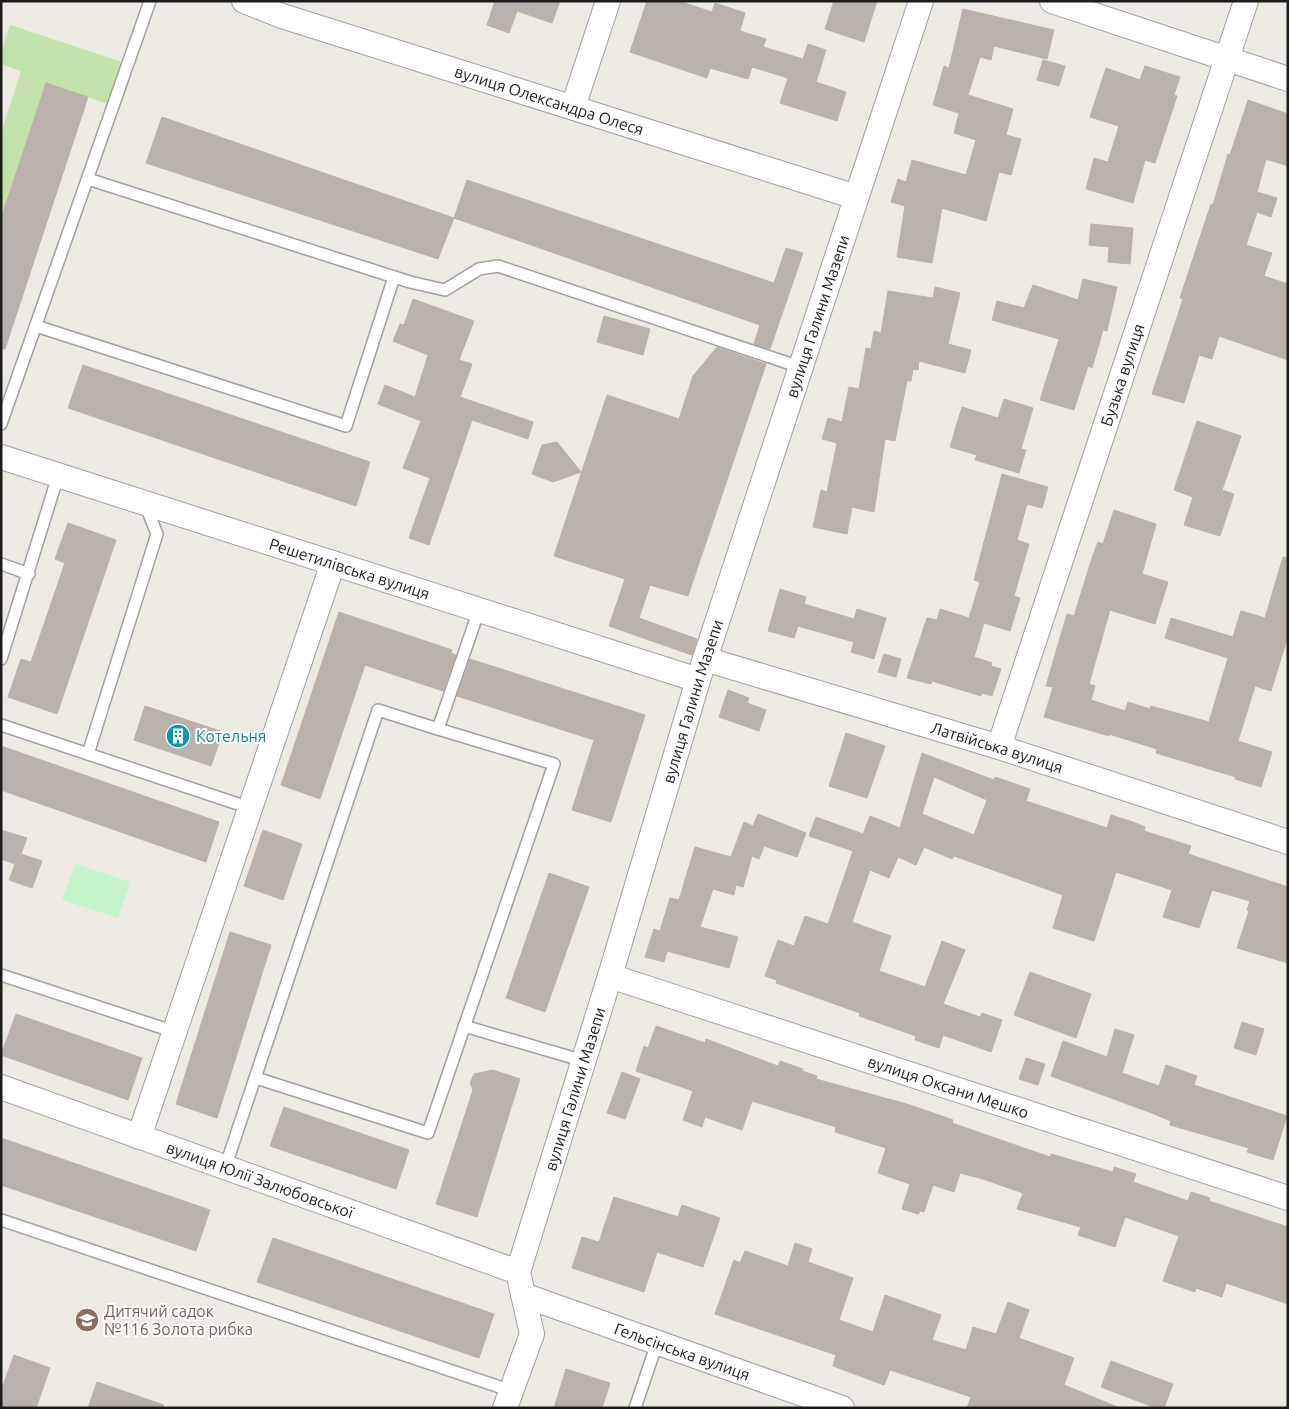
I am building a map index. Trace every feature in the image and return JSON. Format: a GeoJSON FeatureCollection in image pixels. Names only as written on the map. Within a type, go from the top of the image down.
{"type":"FeatureCollection","features":[{"type":"Feature","properties":{"kind":"street","name":"вулиця Олександра Олеся"},"geometry":{"type":"LineString","coordinates":[[244,1],[285,8],[573,108],[856,197]]}},
{"type":"Feature","properties":{"kind":"street"},"geometry":{"type":"LineString","coordinates":[[573,108],[608,1]]}},
{"type":"Feature","properties":{"kind":"street","name":"вулиця Галини Мазепи"},"geometry":{"type":"LineString","coordinates":[[509,1399],[532,1334],[518,1272],[702,670],[800,367],[922,1]]}},
{"type":"Feature","properties":{"kind":"street"},"geometry":{"type":"LineString","coordinates":[[1052,1],[1288,79]]}},
{"type":"Feature","properties":{"kind":"street","name":"Бузька вулиця"},"geometry":{"type":"LineString","coordinates":[[999,747],[1246,1]]}},
{"type":"Feature","properties":{"kind":"street","name":"Решетилівська вулиця"},"geometry":{"type":"LineString","coordinates":[[1,456],[58,476],[479,610],[702,670]]}},
{"type":"Feature","properties":{"kind":"street"},"geometry":{"type":"LineString","coordinates":[[139,1137],[333,563]]}},
{"type":"Feature","properties":{"kind":"street","name":"Латвійська вулиця"},"geometry":{"type":"LineString","coordinates":[[702,670],[999,747],[1286,835]]}},
{"type":"Feature","properties":{"kind":"street","name":"вулиця Оксани Мешко"},"geometry":{"type":"LineString","coordinates":[[610,976],[1288,1198]]}},
{"type":"Feature","properties":{"kind":"street","name":"вулиця Юлії Залюбовської"},"geometry":{"type":"LineString","coordinates":[[1,1087],[518,1272]]}},
{"type":"Feature","properties":{"kind":"street","name":"Гельсінська вулиця"},"geometry":{"type":"LineString","coordinates":[[523,1295],[842,1408]]}},
{"type":"Feature","properties":{"kind":"lane"},"geometry":{"type":"LineString","coordinates":[[1,424],[150,1]]}},
{"type":"Feature","properties":{"kind":"lane"},"geometry":{"type":"LineString","coordinates":[[88,179],[394,277],[445,290],[479,269],[498,266],[800,367]]}},
{"type":"Feature","properties":{"kind":"lane"},"geometry":{"type":"LineString","coordinates":[[36,326],[346,426],[394,277]]}},
{"type":"Feature","properties":{"kind":"lane"},"geometry":{"type":"LineString","coordinates":[[1,659],[58,476]]}},
{"type":"Feature","properties":{"kind":"lane"},"geometry":{"type":"LineString","coordinates":[[88,754],[157,534],[144,502]]}},
{"type":"Feature","properties":{"kind":"lane"},"geometry":{"type":"LineString","coordinates":[[1,564],[29,574]]}},
{"type":"Feature","properties":{"kind":"lane"},"geometry":{"type":"LineString","coordinates":[[438,729],[479,610]]}},
{"type":"Feature","properties":{"kind":"lane"},"geometry":{"type":"LineString","coordinates":[[225,1168],[378,710],[554,764],[428,1133],[256,1078]]}},
{"type":"Feature","properties":{"kind":"lane"},"geometry":{"type":"LineString","coordinates":[[1,725],[250,808]]}},
{"type":"Feature","properties":{"kind":"lane"},"geometry":{"type":"LineString","coordinates":[[1,975],[175,1032]]}},
{"type":"Feature","properties":{"kind":"lane"},"geometry":{"type":"LineString","coordinates":[[464,1026],[584,1061]]}},
{"type":"Feature","properties":{"kind":"lane"},"geometry":{"type":"LineString","coordinates":[[1,1220],[509,1399]]}},
{"type":"Feature","properties":{"kind":"lane"},"geometry":{"type":"LineString","coordinates":[[635,1408],[657,1343]]}},
{"type":"Feature","properties":{"kind":"green space"},"geometry":{"type":"Polygon","coordinates":[[[10,25],[125,63],[111,105],[46,83],[1,219],[1,133],[21,71],[1,64],[1,52],[10,25]]]}},
{"type":"Feature","properties":{"kind":"green space"},"geometry":{"type":"Polygon","coordinates":[[[75,864],[130,882],[118,918],[62,900],[75,864]]]}},
{"type":"Feature","properties":{"kind":"building"},"geometry":{"type":"Polygon","coordinates":[[[495,1],[560,1],[552,23],[517,11],[509,33],[487,25],[495,1]]]}},
{"type":"Feature","properties":{"kind":"building"},"geometry":{"type":"Polygon","coordinates":[[[647,1],[679,1],[712,12],[715,3],[745,13],[740,31],[766,39],[763,47],[803,59],[808,44],[826,50],[816,82],[846,92],[837,121],[780,103],[788,78],[752,67],[748,79],[710,68],[707,78],[630,52],[647,1]]]}},
{"type":"Feature","properties":{"kind":"building"},"geometry":{"type":"Polygon","coordinates":[[[834,1],[877,1],[864,42],[825,29],[834,1]]]}},
{"type":"Feature","properties":{"kind":"building"},"geometry":{"type":"Polygon","coordinates":[[[963,9],[1054,30],[1047,59],[994,46],[991,60],[980,57],[968,95],[1013,109],[1006,135],[1021,139],[1011,175],[999,172],[986,221],[942,208],[932,263],[897,257],[905,206],[891,202],[898,179],[906,182],[912,160],[966,175],[976,140],[954,133],[959,113],[933,105],[944,66],[949,68],[963,9]]]}},
{"type":"Feature","properties":{"kind":"building"},"geometry":{"type":"Polygon","coordinates":[[[1043,60],[1065,66],[1059,86],[1037,80],[1043,60]]]}},
{"type":"Feature","properties":{"kind":"building"},"geometry":{"type":"Polygon","coordinates":[[[1145,66],[1180,77],[1174,95],[1177,96],[1155,163],[1145,160],[1133,203],[1086,189],[1094,158],[1108,162],[1119,126],[1090,117],[1106,68],[1140,80],[1145,66]]]}},
{"type":"Feature","properties":{"kind":"building"},"geometry":{"type":"Polygon","coordinates":[[[46,83],[88,97],[5,349],[1,348],[1,219],[46,83]]]}},
{"type":"Feature","properties":{"kind":"building"},"geometry":{"type":"Polygon","coordinates":[[[1248,100],[1288,114],[1288,166],[1266,159],[1257,192],[1277,198],[1271,217],[1257,212],[1246,245],[1272,253],[1264,276],[1288,284],[1288,360],[1219,336],[1212,359],[1199,355],[1184,403],[1152,394],[1183,299],[1180,298],[1248,100]]]}},
{"type":"Feature","properties":{"kind":"building"},"geometry":{"type":"Polygon","coordinates":[[[162,117],[454,218],[438,259],[146,163],[162,117]]]}},
{"type":"Feature","properties":{"kind":"building"},"geometry":{"type":"Polygon","coordinates":[[[467,180],[774,283],[786,248],[803,253],[770,349],[754,344],[760,325],[454,218],[467,180]]]}},
{"type":"Feature","properties":{"kind":"building"},"geometry":{"type":"Polygon","coordinates":[[[1091,224],[1133,228],[1130,264],[1108,262],[1109,247],[1089,245],[1091,224]]]}},
{"type":"Feature","properties":{"kind":"building"},"geometry":{"type":"Polygon","coordinates":[[[1083,279],[1117,287],[1107,331],[1103,330],[1092,368],[1088,366],[1074,410],[1040,400],[1059,339],[992,320],[997,301],[1024,308],[1033,285],[1078,300],[1083,279]]]}},
{"type":"Feature","properties":{"kind":"building"},"geometry":{"type":"Polygon","coordinates":[[[935,287],[960,293],[948,344],[971,350],[965,373],[919,361],[918,370],[913,369],[911,381],[907,381],[895,441],[885,439],[874,512],[852,507],[847,534],[813,527],[821,490],[827,492],[837,443],[822,439],[828,418],[842,422],[849,387],[859,389],[866,348],[871,349],[874,331],[881,333],[888,291],[933,298],[935,287]]]}},
{"type":"Feature","properties":{"kind":"building"},"geometry":{"type":"Polygon","coordinates":[[[413,299],[474,321],[459,360],[472,364],[460,397],[533,422],[528,439],[472,420],[429,545],[409,538],[430,478],[403,468],[421,421],[378,404],[385,385],[415,397],[428,355],[393,341],[400,324],[404,325],[413,299]]]}},
{"type":"Feature","properties":{"kind":"building"},"geometry":{"type":"Polygon","coordinates":[[[604,316],[650,329],[643,355],[597,342],[604,316]]]}},
{"type":"Feature","properties":{"kind":"building"},"geometry":{"type":"Polygon","coordinates":[[[717,347],[766,364],[688,596],[650,585],[639,618],[697,639],[692,655],[609,626],[625,579],[554,556],[607,395],[679,419],[693,376],[717,347]]]}},
{"type":"Feature","properties":{"kind":"building"},"geometry":{"type":"Polygon","coordinates":[[[83,365],[370,462],[356,506],[68,408],[83,365]]]}},
{"type":"Feature","properties":{"kind":"building"},"geometry":{"type":"Polygon","coordinates":[[[1004,399],[1033,408],[1021,449],[1026,450],[1019,473],[975,460],[977,455],[950,447],[962,407],[998,418],[1004,399]]]}},
{"type":"Feature","properties":{"kind":"building"},"geometry":{"type":"Polygon","coordinates":[[[1197,421],[1241,436],[1222,490],[1234,494],[1220,536],[1184,525],[1193,497],[1174,490],[1197,421]]]}},
{"type":"Feature","properties":{"kind":"building"},"geometry":{"type":"Polygon","coordinates":[[[557,442],[581,472],[553,482],[532,474],[542,445],[557,442]]]}},
{"type":"Feature","properties":{"kind":"building"},"geometry":{"type":"Polygon","coordinates":[[[1002,474],[1048,487],[1042,508],[1027,504],[1017,540],[1029,544],[1014,596],[1020,598],[1010,631],[984,623],[974,657],[992,663],[991,666],[1001,669],[992,696],[982,693],[981,696],[932,681],[931,684],[907,678],[927,618],[937,620],[940,609],[969,618],[980,582],[974,580],[1002,474]]]}},
{"type":"Feature","properties":{"kind":"building"},"geometry":{"type":"Polygon","coordinates":[[[1114,510],[1156,524],[1142,574],[1168,582],[1155,624],[1110,610],[1089,684],[1095,686],[1091,700],[1125,711],[1128,702],[1150,709],[1151,706],[1209,722],[1228,658],[1165,638],[1171,618],[1233,637],[1241,611],[1265,618],[1283,557],[1288,558],[1288,636],[1271,691],[1255,686],[1238,741],[1272,752],[1261,787],[1235,779],[1236,777],[1156,753],[1157,749],[1044,717],[1053,687],[1046,686],[1067,614],[1074,616],[1098,542],[1103,544],[1114,510]]]}},
{"type":"Feature","properties":{"kind":"building"},"geometry":{"type":"Polygon","coordinates":[[[68,523],[116,540],[57,714],[8,697],[21,659],[31,662],[65,563],[55,559],[68,523]]]}},
{"type":"Feature","properties":{"kind":"building"},"geometry":{"type":"Polygon","coordinates":[[[780,589],[806,597],[804,604],[854,619],[857,609],[886,618],[874,659],[851,652],[854,642],[798,626],[794,638],[768,631],[780,589]]]}},
{"type":"Feature","properties":{"kind":"building"},"geometry":{"type":"Polygon","coordinates":[[[339,612],[452,650],[451,653],[456,655],[443,691],[365,665],[320,799],[281,785],[339,612]]]}},
{"type":"Feature","properties":{"kind":"building"},"geometry":{"type":"Polygon","coordinates":[[[884,654],[901,659],[896,677],[878,672],[884,654]]]}},
{"type":"Feature","properties":{"kind":"building"},"geometry":{"type":"Polygon","coordinates":[[[470,659],[645,715],[611,822],[572,810],[594,740],[457,696],[470,659]]]}},
{"type":"Feature","properties":{"kind":"building"},"geometry":{"type":"Polygon","coordinates":[[[728,690],[749,698],[747,703],[766,710],[759,731],[719,717],[728,690]]]}},
{"type":"Feature","properties":{"kind":"building","name":"Котельня"},"geometry":{"type":"Polygon","coordinates":[[[145,706],[223,732],[211,766],[134,740],[145,706]]]}},
{"type":"Feature","properties":{"kind":"building"},"geometry":{"type":"Polygon","coordinates":[[[846,733],[885,746],[867,798],[829,786],[846,733]]]}},
{"type":"Feature","properties":{"kind":"building"},"geometry":{"type":"Polygon","coordinates":[[[1,746],[219,822],[206,862],[1,790],[1,746]]]}},
{"type":"Feature","properties":{"kind":"building"},"geometry":{"type":"Polygon","coordinates":[[[922,753],[994,780],[995,777],[1030,789],[1026,801],[1107,828],[1111,815],[1133,822],[1145,827],[1144,831],[1191,846],[1188,854],[1288,887],[1288,963],[1237,948],[1249,911],[1247,910],[1250,901],[1212,890],[1199,928],[1163,917],[1172,890],[1116,872],[1094,941],[1053,928],[1063,895],[954,856],[952,859],[924,847],[916,865],[898,857],[889,878],[870,870],[852,922],[891,936],[879,971],[925,987],[942,941],[965,950],[943,1004],[980,1017],[982,1013],[1002,1020],[991,1052],[943,1035],[939,1048],[915,1040],[916,1036],[859,1016],[860,1013],[776,983],[777,980],[765,976],[778,940],[794,946],[805,916],[828,924],[853,851],[809,836],[816,817],[863,834],[870,816],[900,828],[922,753]],[[934,777],[922,814],[974,835],[987,800],[934,777]]]}},
{"type":"Feature","properties":{"kind":"building"},"geometry":{"type":"Polygon","coordinates":[[[758,814],[806,833],[797,857],[764,846],[759,859],[752,856],[743,887],[736,885],[734,895],[713,889],[700,927],[738,937],[729,968],[667,951],[664,962],[645,957],[654,929],[660,931],[670,898],[679,900],[695,847],[731,857],[744,822],[753,826],[758,814]]]}},
{"type":"Feature","properties":{"kind":"building"},"geometry":{"type":"Polygon","coordinates":[[[1,830],[27,838],[21,854],[42,861],[32,888],[9,880],[15,864],[1,859],[1,830]]]}},
{"type":"Feature","properties":{"kind":"building"},"geometry":{"type":"Polygon","coordinates":[[[263,830],[302,844],[283,900],[244,886],[263,830]]]}},
{"type":"Feature","properties":{"kind":"building"},"geometry":{"type":"Polygon","coordinates":[[[549,873],[589,887],[545,1012],[506,998],[549,873]]]}},
{"type":"Feature","properties":{"kind":"building"},"geometry":{"type":"Polygon","coordinates":[[[230,932],[271,945],[217,1118],[176,1104],[230,932]]]}},
{"type":"Feature","properties":{"kind":"building"},"geometry":{"type":"Polygon","coordinates":[[[1030,972],[1091,994],[1076,1038],[1014,1015],[1030,972]]]}},
{"type":"Feature","properties":{"kind":"building"},"geometry":{"type":"Polygon","coordinates":[[[16,1014],[142,1058],[128,1100],[1,1055],[16,1014]]]}},
{"type":"Feature","properties":{"kind":"building"},"geometry":{"type":"Polygon","coordinates":[[[1242,1022],[1264,1029],[1256,1055],[1234,1048],[1242,1022]]]}},
{"type":"Feature","properties":{"kind":"building"},"geometry":{"type":"Polygon","coordinates":[[[656,1026],[705,1043],[706,1039],[778,1066],[780,1061],[817,1076],[816,1079],[910,1105],[953,1120],[952,1123],[1050,1157],[1051,1154],[1113,1172],[1114,1167],[1136,1174],[1133,1182],[1188,1201],[1191,1192],[1210,1198],[1209,1201],[1288,1227],[1288,1304],[1226,1283],[1222,1297],[1196,1288],[1195,1292],[1163,1281],[1179,1236],[1125,1217],[1115,1247],[1078,1235],[1081,1227],[1017,1209],[1023,1193],[960,1173],[954,1192],[933,1185],[924,1212],[920,1211],[918,1214],[902,1209],[910,1184],[878,1173],[886,1148],[835,1132],[836,1127],[752,1101],[742,1130],[705,1117],[702,1127],[683,1120],[693,1091],[636,1071],[644,1046],[648,1048],[656,1026]]]}},
{"type":"Feature","properties":{"kind":"building"},"geometry":{"type":"Polygon","coordinates":[[[1115,1029],[1134,1035],[1122,1073],[1159,1086],[1166,1065],[1197,1076],[1194,1085],[1287,1116],[1273,1160],[1247,1152],[1249,1148],[1170,1125],[1171,1121],[1051,1076],[1063,1041],[1107,1057],[1115,1029]]]}},
{"type":"Feature","properties":{"kind":"building"},"geometry":{"type":"Polygon","coordinates":[[[1026,1058],[1045,1064],[1038,1085],[1019,1079],[1026,1058]]]}},
{"type":"Feature","properties":{"kind":"building"},"geometry":{"type":"Polygon","coordinates":[[[493,1070],[520,1079],[477,1217],[436,1204],[473,1090],[470,1083],[474,1074],[493,1070]]]}},
{"type":"Feature","properties":{"kind":"building"},"geometry":{"type":"Polygon","coordinates":[[[622,1072],[640,1079],[625,1119],[607,1113],[622,1072]]]}},
{"type":"Feature","properties":{"kind":"building"},"geometry":{"type":"Polygon","coordinates":[[[284,1107],[409,1150],[396,1189],[270,1146],[284,1107]]]}},
{"type":"Feature","properties":{"kind":"building"},"geometry":{"type":"Polygon","coordinates":[[[1,1138],[210,1210],[196,1251],[1,1185],[1,1138]]]}},
{"type":"Feature","properties":{"kind":"building"},"geometry":{"type":"Polygon","coordinates":[[[614,1197],[678,1217],[682,1205],[720,1218],[703,1267],[657,1252],[644,1292],[572,1268],[582,1237],[599,1242],[614,1197]]]}},
{"type":"Feature","properties":{"kind":"building"},"geometry":{"type":"Polygon","coordinates":[[[273,1238],[494,1314],[479,1358],[257,1282],[273,1238]]]}},
{"type":"Feature","properties":{"kind":"building"},"geometry":{"type":"Polygon","coordinates":[[[795,1243],[812,1249],[808,1262],[853,1278],[839,1320],[873,1332],[885,1295],[941,1315],[932,1340],[966,1350],[973,1327],[996,1334],[1008,1302],[1029,1310],[1019,1338],[1074,1358],[1064,1385],[1120,1408],[967,1408],[971,1397],[890,1370],[884,1385],[833,1366],[836,1355],[715,1314],[734,1260],[740,1263],[745,1251],[788,1266],[795,1243]]]}},
{"type":"Feature","properties":{"kind":"building"},"geometry":{"type":"Polygon","coordinates":[[[14,1355],[50,1368],[36,1408],[1,1408],[1,1391],[14,1355]]]}},
{"type":"Feature","properties":{"kind":"building"},"geometry":{"type":"Polygon","coordinates":[[[1111,1361],[1173,1384],[1164,1408],[1156,1408],[1101,1387],[1111,1361]]]}},
{"type":"Feature","properties":{"kind":"building"},"geometry":{"type":"Polygon","coordinates":[[[566,1369],[610,1383],[602,1408],[554,1408],[566,1369]]]}},
{"type":"Feature","properties":{"kind":"building"},"geometry":{"type":"Polygon","coordinates":[[[97,1382],[164,1405],[163,1408],[88,1408],[97,1382]]]}},
{"type":"Feature","properties":{"kind":"place","name":"Котельня"},"geometry":{"type":"Point","coordinates":[178,736]}},
{"type":"Feature","properties":{"kind":"place","name":"Дитячий садок №116 Золота рибка"},"geometry":{"type":"Point","coordinates":[87,1320]}}]}
